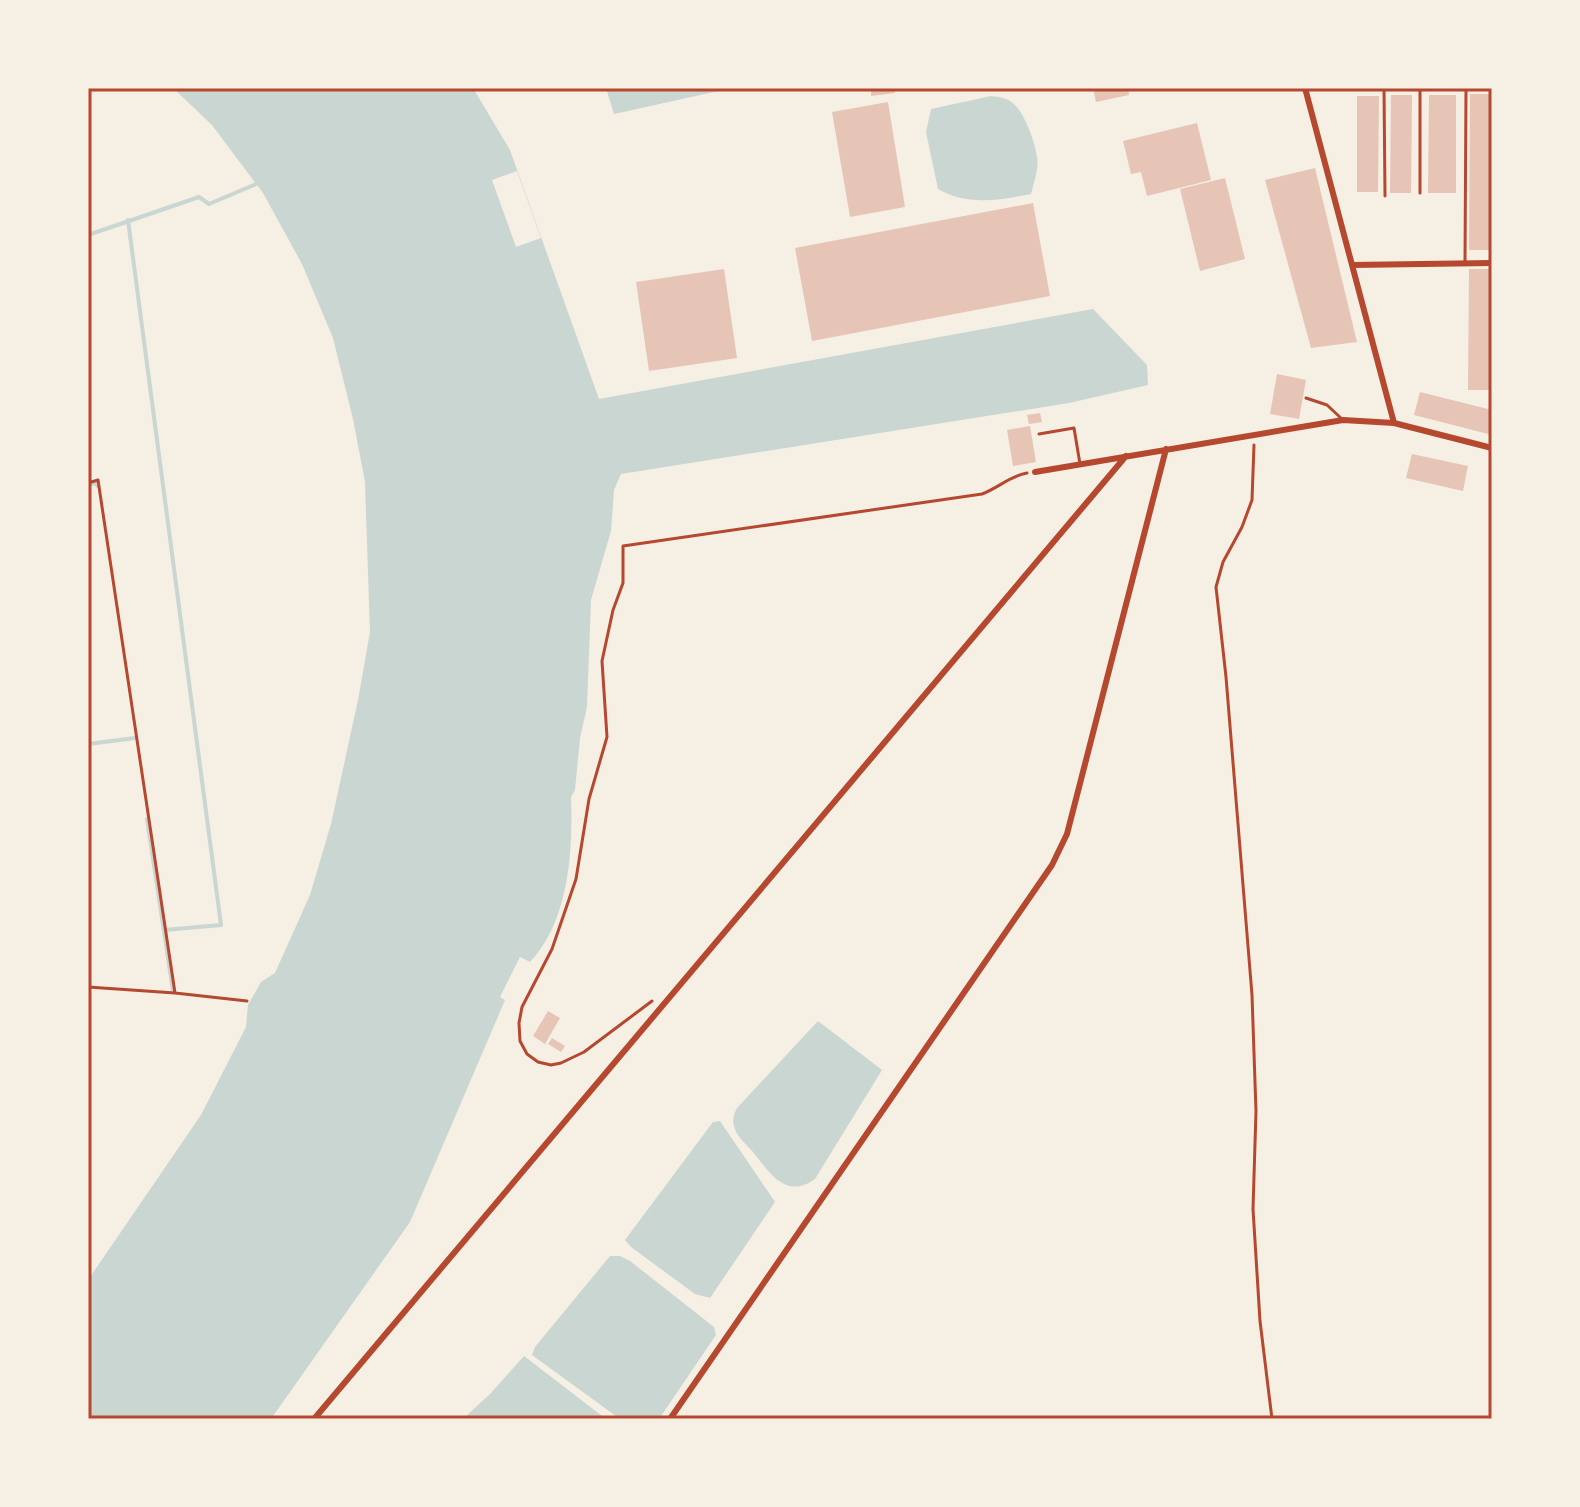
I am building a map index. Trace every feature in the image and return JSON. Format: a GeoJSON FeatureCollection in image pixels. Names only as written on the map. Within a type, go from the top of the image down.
{"type":"FeatureCollection","features":[{"type":"Feature","properties":{"kind":"street"},"geometry":{"type":"LineString","coordinates":[[1317,88],[1305,88],[1394,423]]}},
{"type":"Feature","properties":{"kind":"street"},"geometry":{"type":"LineString","coordinates":[[1352,265],[1492,263]]}},
{"type":"Feature","properties":{"kind":"street"},"geometry":{"type":"LineString","coordinates":[[1035,472],[1343,420],[1394,423],[1492,448]]}},
{"type":"Feature","properties":{"kind":"street"},"geometry":{"type":"LineString","coordinates":[[670,1419],[1052,865],[1067,834],[1166,449]]}},
{"type":"Feature","properties":{"kind":"street"},"geometry":{"type":"LineString","coordinates":[[314,1419],[1126,456]]}},
{"type":"Feature","properties":{"kind":"lane"},"geometry":{"type":"LineString","coordinates":[[1384,88],[1385,196]]}},
{"type":"Feature","properties":{"kind":"lane"},"geometry":{"type":"LineString","coordinates":[[1420,88],[1420,193]]}},
{"type":"Feature","properties":{"kind":"lane"},"geometry":{"type":"LineString","coordinates":[[1465,264],[1466,88]]}},
{"type":"Feature","properties":{"kind":"lane"},"geometry":{"type":"LineString","coordinates":[[1306,398],[1327,405],[1343,420]]}},
{"type":"Feature","properties":{"kind":"lane"},"geometry":{"type":"LineString","coordinates":[[1039,434],[1074,428],[1080,464]]}},
{"type":"Feature","properties":{"kind":"path"},"geometry":{"type":"LineString","coordinates":[[1254,435],[1252,500],[1223,562],[1216,587],[1252,995],[1256,1111],[1253,1209],[1260,1321],[1272,1419]]}},
{"type":"Feature","properties":{"kind":"path"},"geometry":{"type":"LineString","coordinates":[[655,999],[584,1052],[561,1063],[551,1065],[538,1062],[527,1054],[520,1041],[522,1007],[552,949],[576,879],[589,799],[607,737],[602,661],[610,620],[623,583],[623,546],[982,494],[1016,475],[1035,472]]}},
{"type":"Feature","properties":{"kind":"path"},"geometry":{"type":"LineString","coordinates":[[88,483],[98,480],[175,993]]}},
{"type":"Feature","properties":{"kind":"path"},"geometry":{"type":"LineString","coordinates":[[88,987],[204,994],[247,1001]]}},
{"type":"Feature","properties":{"kind":"shaded area"},"geometry":{"type":"Polygon","coordinates":[[[173,88],[473,88],[510,150],[599,399],[1093,309],[1147,365],[1148,385],[1069,403],[621,474],[614,490],[611,531],[591,600],[587,707],[580,738],[575,790],[571,797],[569,862],[561,906],[543,945],[530,962],[520,957],[500,997],[505,1000],[410,1222],[271,1419],[88,1419],[88,1280],[201,1115],[246,1027],[248,1005],[261,982],[275,973],[310,895],[331,824],[370,632],[365,482],[333,338],[302,264],[263,193],[212,125],[173,88]]]}},
{"type":"Feature","properties":{"kind":"shaded area"},"geometry":{"type":"Polygon","coordinates":[[[606,88],[732,88],[614,114],[606,88]]]}},
{"type":"Feature","properties":{"kind":"shaded area"},"geometry":{"type":"Polygon","coordinates":[[[991,96],[1004,98],[1019,109],[1029,129],[1037,162],[1031,194],[972,200],[938,189],[926,132],[931,109],[991,96]]]}},
{"type":"Feature","properties":{"kind":"shaded area"},"geometry":{"type":"Polygon","coordinates":[[[818,1021],[882,1070],[815,1179],[795,1187],[772,1175],[739,1137],[733,1119],[737,1108],[818,1021]]]}},
{"type":"Feature","properties":{"kind":"shaded area"},"geometry":{"type":"Polygon","coordinates":[[[720,1121],[775,1202],[710,1298],[695,1294],[625,1240],[713,1122],[720,1121]]]}},
{"type":"Feature","properties":{"kind":"shaded area"},"geometry":{"type":"Polygon","coordinates":[[[610,1256],[620,1256],[630,1261],[714,1327],[716,1335],[659,1419],[620,1419],[532,1355],[535,1347],[610,1256]]]}},
{"type":"Feature","properties":{"kind":"shaded area"},"geometry":{"type":"Polygon","coordinates":[[[524,1356],[606,1419],[463,1419],[524,1356]]]}},
{"type":"Feature","properties":{"kind":"pier"},"geometry":{"type":"Polygon","coordinates":[[[517,171],[541,238],[516,247],[492,180],[517,171]]]}},
{"type":"Feature","properties":{"kind":"building"},"geometry":{"type":"Polygon","coordinates":[[[871,88],[894,88],[895,93],[871,96],[871,88]]]}},
{"type":"Feature","properties":{"kind":"building"},"geometry":{"type":"Polygon","coordinates":[[[1093,88],[1128,88],[1129,95],[1096,102],[1093,88]]]}},
{"type":"Feature","properties":{"kind":"building"},"geometry":{"type":"Polygon","coordinates":[[[1470,94],[1492,94],[1492,250],[1469,250],[1470,94]]]}},
{"type":"Feature","properties":{"kind":"building"},"geometry":{"type":"Polygon","coordinates":[[[1391,95],[1412,95],[1411,193],[1390,193],[1391,95]]]}},
{"type":"Feature","properties":{"kind":"building"},"geometry":{"type":"Polygon","coordinates":[[[1429,95],[1456,95],[1456,193],[1428,193],[1429,95]]]}},
{"type":"Feature","properties":{"kind":"building"},"geometry":{"type":"Polygon","coordinates":[[[1357,96],[1379,96],[1378,192],[1357,192],[1357,96]]]}},
{"type":"Feature","properties":{"kind":"building"},"geometry":{"type":"Polygon","coordinates":[[[888,102],[905,207],[850,217],[832,112],[888,102]]]}},
{"type":"Feature","properties":{"kind":"building"},"geometry":{"type":"Polygon","coordinates":[[[1197,123],[1211,180],[1147,196],[1141,172],[1131,174],[1123,141],[1197,123]]]}},
{"type":"Feature","properties":{"kind":"building"},"geometry":{"type":"Polygon","coordinates":[[[1315,168],[1357,342],[1311,348],[1265,180],[1315,168]]]}},
{"type":"Feature","properties":{"kind":"building"},"geometry":{"type":"Polygon","coordinates":[[[1225,178],[1245,259],[1200,271],[1180,189],[1225,178]]]}},
{"type":"Feature","properties":{"kind":"building"},"geometry":{"type":"Polygon","coordinates":[[[1033,203],[1050,296],[812,341],[795,248],[1033,203]]]}},
{"type":"Feature","properties":{"kind":"building"},"geometry":{"type":"Polygon","coordinates":[[[724,269],[737,358],[649,371],[636,282],[724,269]]]}},
{"type":"Feature","properties":{"kind":"building"},"geometry":{"type":"Polygon","coordinates":[[[1469,269],[1492,269],[1492,390],[1468,390],[1469,269]]]}},
{"type":"Feature","properties":{"kind":"building"},"geometry":{"type":"Polygon","coordinates":[[[1277,374],[1306,380],[1299,419],[1270,414],[1277,374]]]}},
{"type":"Feature","properties":{"kind":"building"},"geometry":{"type":"Polygon","coordinates":[[[1420,392],[1492,410],[1492,435],[1414,415],[1420,392]]]}},
{"type":"Feature","properties":{"kind":"building"},"geometry":{"type":"Polygon","coordinates":[[[1040,413],[1042,422],[1029,424],[1027,415],[1040,413]]]}},
{"type":"Feature","properties":{"kind":"building"},"geometry":{"type":"Polygon","coordinates":[[[1030,426],[1036,462],[1013,466],[1007,430],[1030,426]]]}},
{"type":"Feature","properties":{"kind":"building"},"geometry":{"type":"Polygon","coordinates":[[[1412,454],[1468,466],[1463,491],[1406,478],[1412,454]]]}},
{"type":"Feature","properties":{"kind":"building"},"geometry":{"type":"Polygon","coordinates":[[[548,1011],[560,1018],[545,1044],[533,1036],[548,1011]]]}},
{"type":"Feature","properties":{"kind":"building"},"geometry":{"type":"Polygon","coordinates":[[[552,1038],[565,1046],[561,1052],[548,1044],[552,1038]]]}},
{"type":"Feature","properties":{"kind":"waterway"},"geometry":{"type":"LineString","coordinates":[[88,235],[199,197],[209,204],[256,184]]}},
{"type":"Feature","properties":{"kind":"waterway"},"geometry":{"type":"LineString","coordinates":[[128,220],[221,925],[164,930]]}},
{"type":"Feature","properties":{"kind":"waterway"},"geometry":{"type":"LineString","coordinates":[[88,485],[95,483],[98,486]]}},
{"type":"Feature","properties":{"kind":"waterway"},"geometry":{"type":"LineString","coordinates":[[88,744],[135,738]]}},
{"type":"Feature","properties":{"kind":"waterway"},"geometry":{"type":"LineString","coordinates":[[147,819],[173,991]]}}]}
